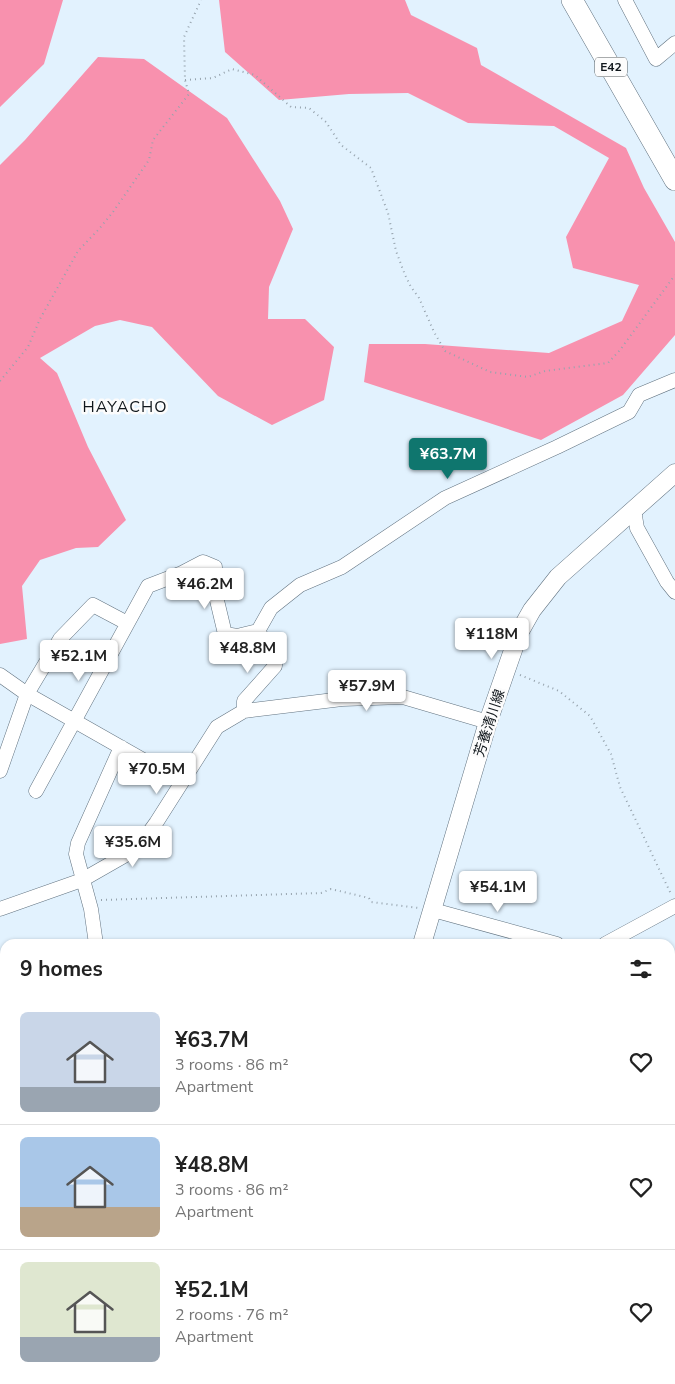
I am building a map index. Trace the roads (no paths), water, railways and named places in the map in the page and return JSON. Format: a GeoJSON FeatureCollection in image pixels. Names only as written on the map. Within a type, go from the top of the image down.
{"type":"FeatureCollection","features":[{"type":"Feature","properties":{"kind":"highway","name":"E42"},"geometry":{"type":"LineString","coordinates":[[572,0],[675,180]]}},
{"type":"Feature","properties":{"kind":"highway","name":"E42"},"geometry":{"type":"LineString","coordinates":[[584,0],[649,133]]}},
{"type":"Feature","properties":{"kind":"main road","name":"芳養清川線"},"geometry":{"type":"LineString","coordinates":[[424,939],[488,722],[519,633],[532,610],[558,577],[675,473]]}},
{"type":"Feature","properties":{"kind":"street"},"geometry":{"type":"LineString","coordinates":[[625,0],[656,59],[675,43]]}},
{"type":"Feature","properties":{"kind":"street"},"geometry":{"type":"LineString","coordinates":[[36,791],[148,586],[182,573],[203,562],[214,567],[215,592],[226,634],[237,636],[258,631],[271,608],[300,585],[342,567],[445,498],[629,412],[639,395],[675,380]]}},
{"type":"Feature","properties":{"kind":"street"},"geometry":{"type":"LineString","coordinates":[[634,510],[637,528],[667,582],[675,592]]}},
{"type":"Feature","properties":{"kind":"street"},"geometry":{"type":"LineString","coordinates":[[0,772],[27,694],[60,639],[84,612],[93,605],[127,624]]}},
{"type":"Feature","properties":{"kind":"street"},"geometry":{"type":"LineString","coordinates":[[244,711],[244,700],[275,666],[275,658],[258,631]]}},
{"type":"Feature","properties":{"kind":"street"},"geometry":{"type":"LineString","coordinates":[[0,676],[27,694],[182,782]]}},
{"type":"Feature","properties":{"kind":"street"},"geometry":{"type":"LineString","coordinates":[[0,909],[82,880],[138,848],[156,824],[217,727],[244,711],[342,699],[403,697],[488,722]]}},
{"type":"Feature","properties":{"kind":"street"},"geometry":{"type":"LineString","coordinates":[[95,939],[90,904],[76,854],[78,843],[121,747]]}},
{"type":"Feature","properties":{"kind":"street"},"geometry":{"type":"LineString","coordinates":[[613,939],[673,900]]}},
{"type":"Feature","properties":{"kind":"street"},"geometry":{"type":"LineString","coordinates":[[431,915],[534,939]]}},
{"type":"Feature","properties":{"kind":"district","name":"HAYACHO"},"geometry":{"type":"Point","coordinates":[125,406]}}]}
